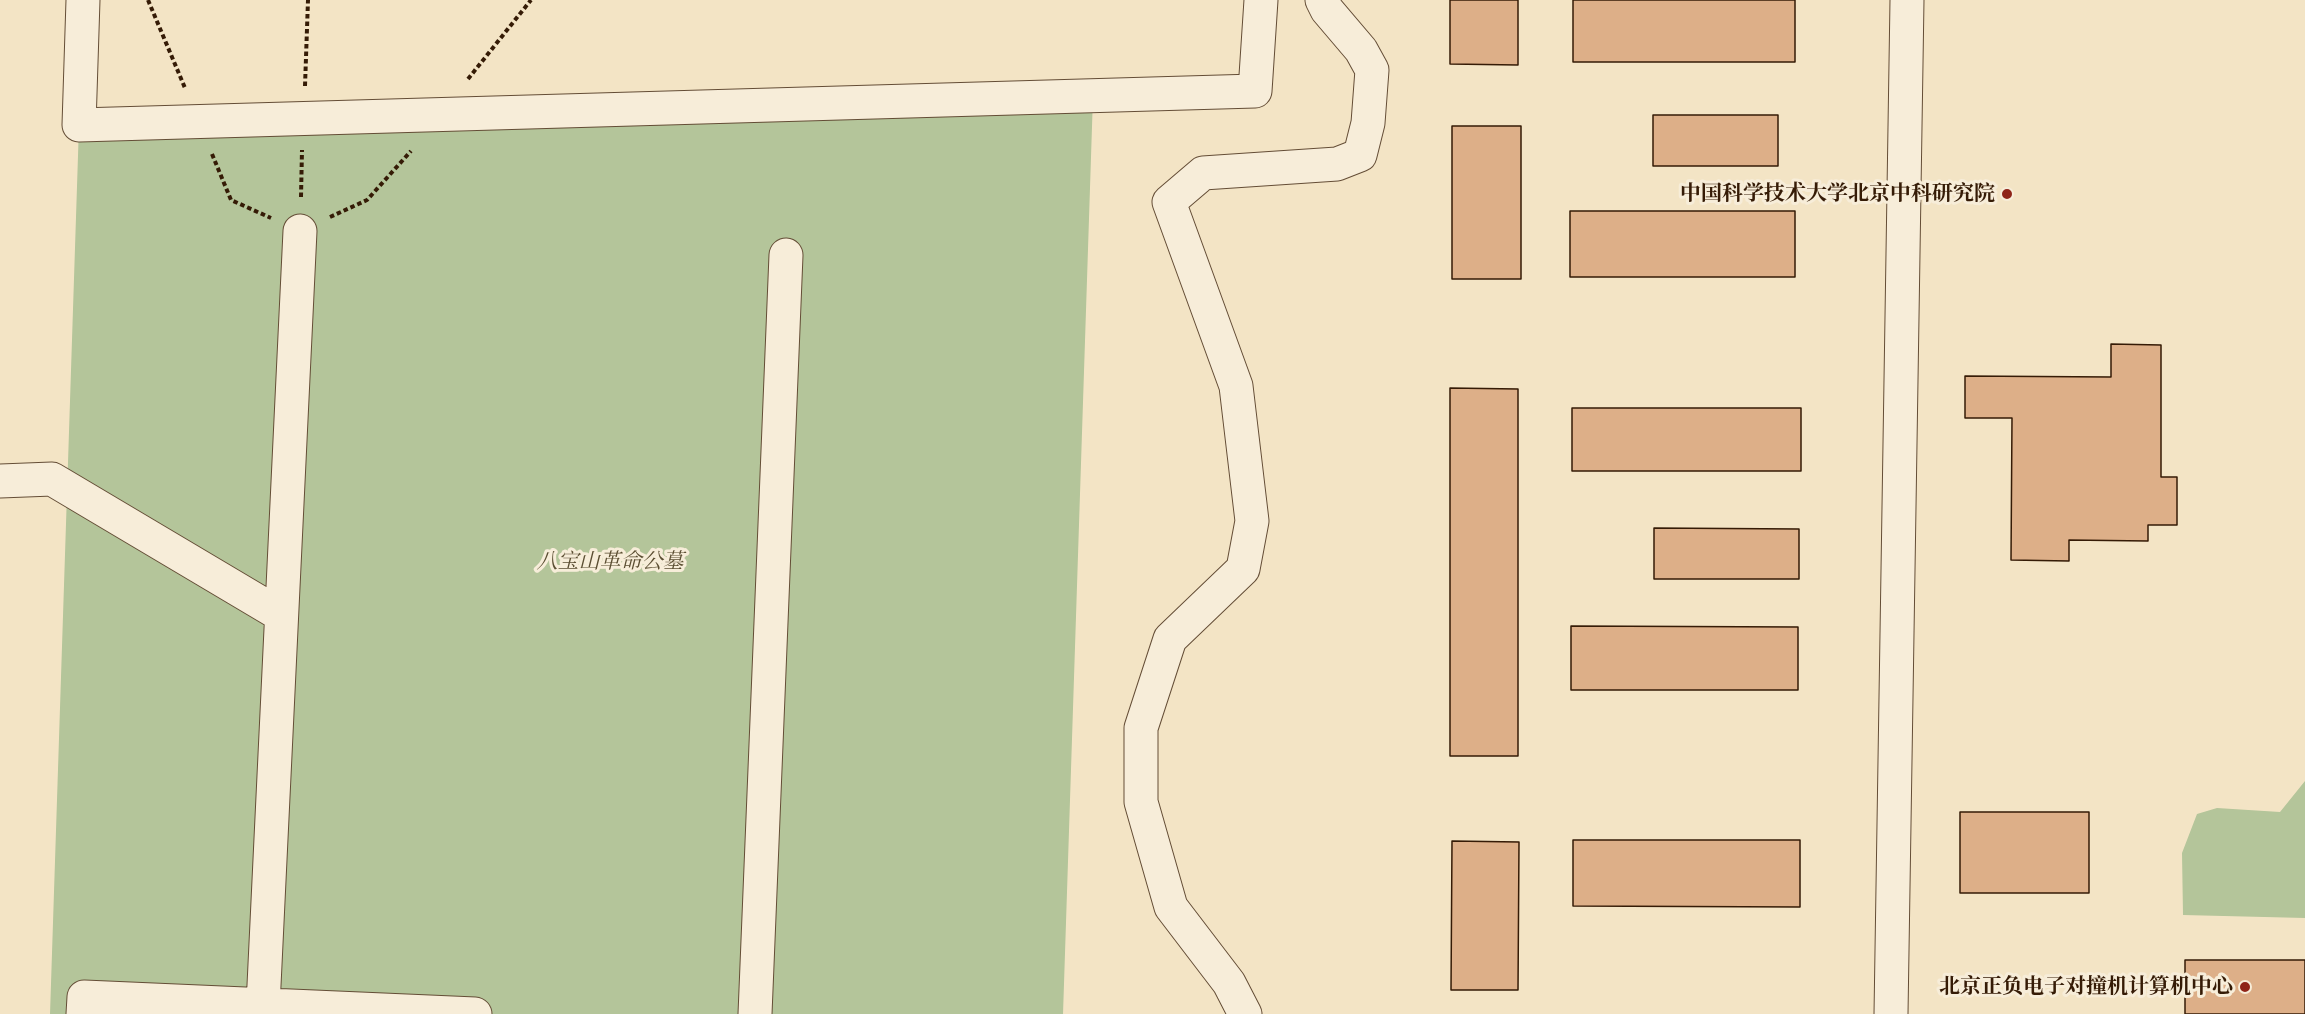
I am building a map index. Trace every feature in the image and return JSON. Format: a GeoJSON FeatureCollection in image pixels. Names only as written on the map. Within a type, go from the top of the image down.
{"type":"FeatureCollection","features":[{"type":"Feature","properties":{"kind":"street"},"geometry":{"type":"LineString","coordinates":[[83,0],[79,125],[1255,92],[1261,0]]}},
{"type":"Feature","properties":{"kind":"street"},"geometry":{"type":"LineString","coordinates":[[1245,1014],[1229,983],[1171,907],[1141,802],[1141,728],[1170,639],[1243,569],[1252,520],[1236,386],[1169,202],[1203,173],[1337,165],[1360,155],[1368,123],[1372,70],[1361,50],[1327,10],[1322,0]]}},
{"type":"Feature","properties":{"kind":"street"},"geometry":{"type":"LineString","coordinates":[[1891,1014],[1907,0]]}},
{"type":"Feature","properties":{"kind":"street"},"geometry":{"type":"LineString","coordinates":[[263,1006],[300,231]]}},
{"type":"Feature","properties":{"kind":"street"},"geometry":{"type":"LineString","coordinates":[[755,1014],[786,255]]}},
{"type":"Feature","properties":{"kind":"street"},"geometry":{"type":"LineString","coordinates":[[0,481],[52,479],[281,615]]}},
{"type":"Feature","properties":{"kind":"street"},"geometry":{"type":"LineString","coordinates":[[82,1014],[84,997],[475,1014]]}},
{"type":"Feature","properties":{"kind":"green space","name":"八宝山革命公墓"},"geometry":{"type":"Polygon","coordinates":[[[1093,96],[1063,1014],[50,1014],[79,125],[1093,96]]]}},
{"type":"Feature","properties":{"kind":"green space"},"geometry":{"type":"Polygon","coordinates":[[[2305,781],[2305,918],[2183,915],[2182,853],[2197,814],[2217,808],[2280,812],[2305,781]]]}},
{"type":"Feature","properties":{"kind":"building"},"geometry":{"type":"Polygon","coordinates":[[[1450,0],[1518,0],[1518,65],[1450,64],[1450,0]]]}},
{"type":"Feature","properties":{"kind":"building"},"geometry":{"type":"Polygon","coordinates":[[[1573,0],[1795,0],[1795,62],[1573,62],[1573,0]]]}},
{"type":"Feature","properties":{"kind":"building"},"geometry":{"type":"Polygon","coordinates":[[[1653,115],[1778,115],[1778,166],[1653,166],[1653,115]]]}},
{"type":"Feature","properties":{"kind":"building"},"geometry":{"type":"Polygon","coordinates":[[[1452,126],[1521,126],[1521,279],[1452,279],[1452,126]]]}},
{"type":"Feature","properties":{"kind":"building"},"geometry":{"type":"Polygon","coordinates":[[[1570,211],[1795,211],[1795,277],[1570,277],[1570,211]]]}},
{"type":"Feature","properties":{"kind":"building"},"geometry":{"type":"Polygon","coordinates":[[[2111,344],[2161,345],[2161,477],[2177,477],[2177,525],[2148,525],[2148,541],[2069,540],[2069,561],[2011,560],[2012,418],[1965,418],[1965,376],[2111,377],[2111,344]]]}},
{"type":"Feature","properties":{"kind":"building"},"geometry":{"type":"Polygon","coordinates":[[[1450,388],[1518,389],[1518,756],[1450,756],[1450,388]]]}},
{"type":"Feature","properties":{"kind":"building"},"geometry":{"type":"Polygon","coordinates":[[[1572,408],[1801,408],[1801,471],[1572,471],[1572,408]]]}},
{"type":"Feature","properties":{"kind":"building"},"geometry":{"type":"Polygon","coordinates":[[[1654,528],[1799,529],[1799,579],[1654,579],[1654,528]]]}},
{"type":"Feature","properties":{"kind":"building"},"geometry":{"type":"Polygon","coordinates":[[[1571,626],[1798,627],[1798,690],[1571,690],[1571,626]]]}},
{"type":"Feature","properties":{"kind":"building"},"geometry":{"type":"Polygon","coordinates":[[[1960,812],[2089,812],[2089,893],[1960,893],[1960,812]]]}},
{"type":"Feature","properties":{"kind":"building"},"geometry":{"type":"Polygon","coordinates":[[[1573,840],[1800,840],[1800,907],[1573,906],[1573,840]]]}},
{"type":"Feature","properties":{"kind":"building"},"geometry":{"type":"Polygon","coordinates":[[[1452,841],[1519,842],[1518,990],[1451,990],[1452,841]]]}},
{"type":"Feature","properties":{"kind":"building","name":"北京正负电子对撞机计算机中心"},"geometry":{"type":"Polygon","coordinates":[[[2185,960],[2305,960],[2305,1014],[2185,1014],[2185,960]]]}},
{"type":"Feature","properties":{"kind":"place","name":"中国科学技术大学北京中科研究院"},"geometry":{"type":"Point","coordinates":[2007,194]}},
{"type":"Feature","properties":{"kind":"place","name":"北京正负电子对撞机计算机中心"},"geometry":{"type":"Point","coordinates":[2245,987]}}]}
